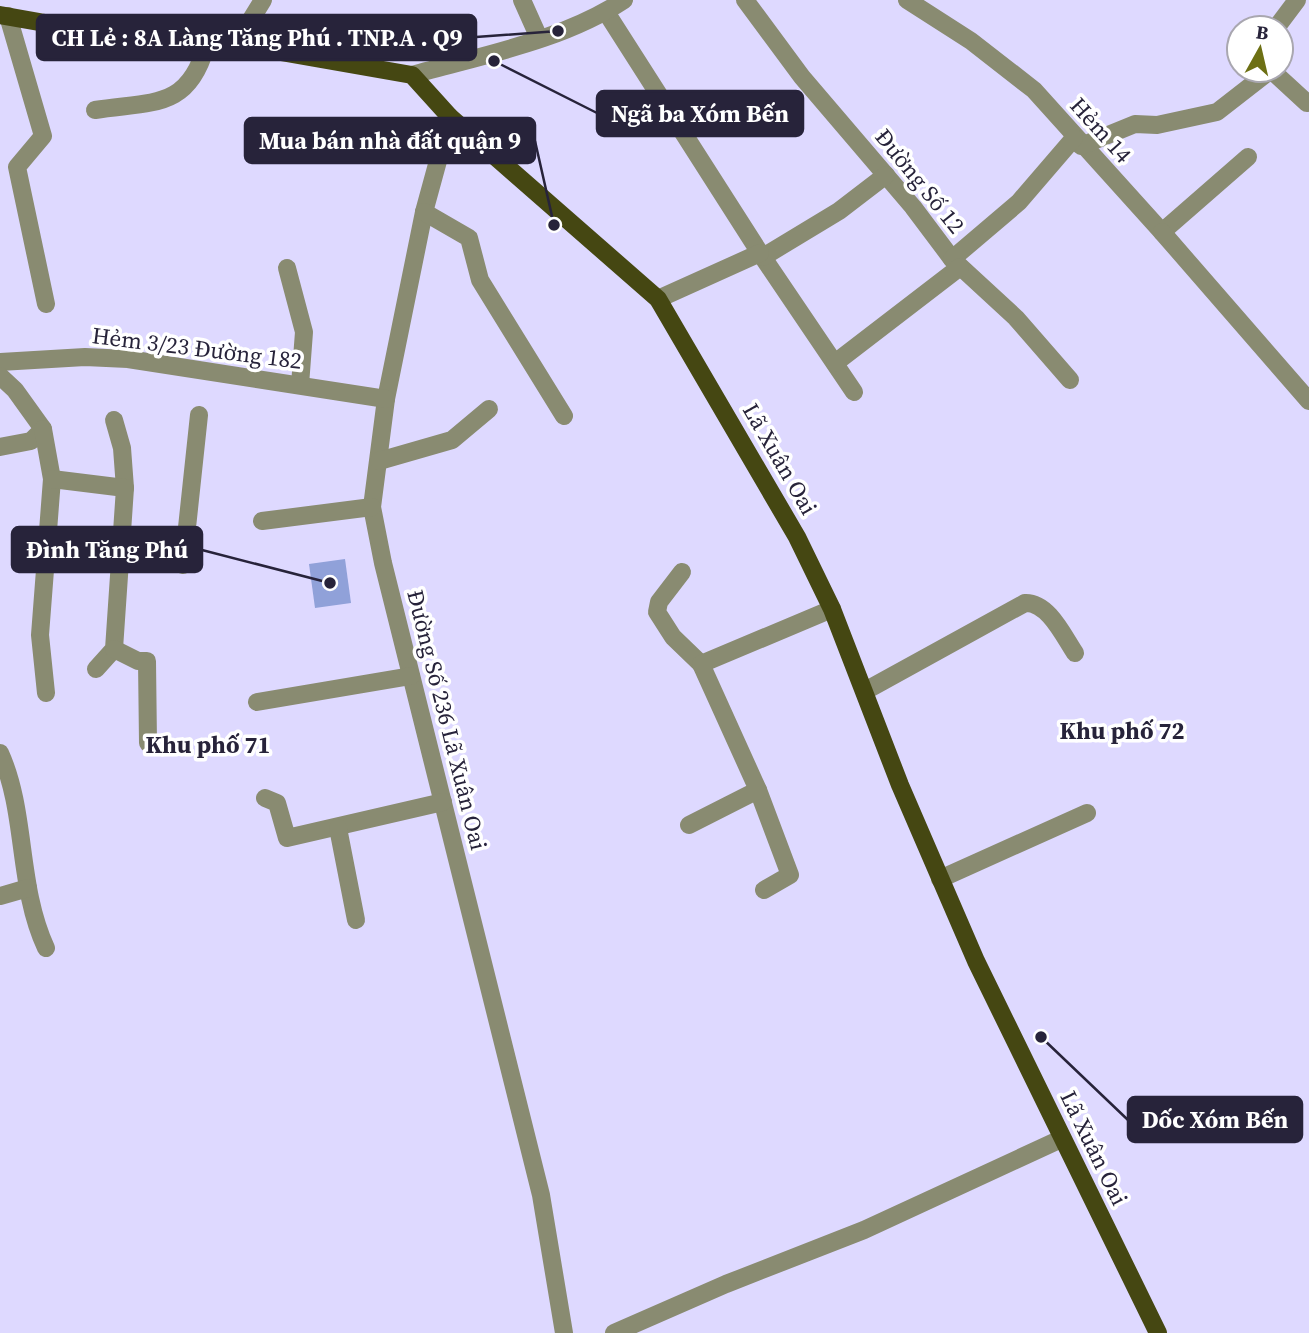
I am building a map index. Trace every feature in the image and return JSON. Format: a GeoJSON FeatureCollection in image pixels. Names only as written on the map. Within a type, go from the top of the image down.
{"type":"FeatureCollection","features":[{"type":"Feature","properties":{"kind":"main road"},"geometry":{"type":"LineString","coordinates":[[4,15],[96,32],[234,47],[412,75]]}},
{"type":"Feature","properties":{"kind":"main road","name":"Lã Xuân Oai"},"geometry":{"type":"LineString","coordinates":[[412,75],[450,117],[658,299],[797,537],[832,609],[940,879],[1061,1139],[1158,1333]]}},
{"type":"Feature","properties":{"kind":"street"},"geometry":{"type":"LineString","coordinates":[[234,47],[263,0]]}},
{"type":"Feature","properties":{"kind":"street"},"geometry":{"type":"LineString","coordinates":[[522,0],[539,38]]}},
{"type":"Feature","properties":{"kind":"street"},"geometry":{"type":"LineString","coordinates":[[412,75],[539,38],[606,12],[624,0]]}},
{"type":"Feature","properties":{"kind":"street","name":"Đường Số 12"},"geometry":{"type":"LineString","coordinates":[[746,0],[802,77],[886,175],[956,263],[1016,318],[1070,380]]}},
{"type":"Feature","properties":{"kind":"street","name":"Hẻm 14"},"geometry":{"type":"LineString","coordinates":[[907,0],[971,41],[1034,90],[1077,142],[1162,232],[1309,401]]}},
{"type":"Feature","properties":{"kind":"street"},"geometry":{"type":"LineString","coordinates":[[606,12],[761,255],[854,391]]}},
{"type":"Feature","properties":{"kind":"street"},"geometry":{"type":"LineString","coordinates":[[4,15],[43,136],[18,167],[46,304]]}},
{"type":"Feature","properties":{"kind":"street"},"geometry":{"type":"LineString","coordinates":[[95,110],[172,98],[188,85],[199,69],[206,46]]}},
{"type":"Feature","properties":{"kind":"street"},"geometry":{"type":"LineString","coordinates":[[835,363],[956,263],[1077,142],[1135,124],[1157,125],[1217,113],[1253,84]]}},
{"type":"Feature","properties":{"kind":"street"},"geometry":{"type":"LineString","coordinates":[[1286,84],[1307,103]]}},
{"type":"Feature","properties":{"kind":"street","name":"Đường Số 236 Lã Xuân Oai"},"geometry":{"type":"LineString","coordinates":[[450,117],[424,212],[386,399],[372,507],[411,676],[541,1195],[564,1333]]}},
{"type":"Feature","properties":{"kind":"street"},"geometry":{"type":"LineString","coordinates":[[1162,232],[1248,157]]}},
{"type":"Feature","properties":{"kind":"street"},"geometry":{"type":"LineString","coordinates":[[658,299],[761,255],[839,212],[886,175]]}},
{"type":"Feature","properties":{"kind":"street"},"geometry":{"type":"LineString","coordinates":[[424,212],[469,238],[480,280],[564,416]]}},
{"type":"Feature","properties":{"kind":"street"},"geometry":{"type":"LineString","coordinates":[[287,268],[304,332],[300,385]]}},
{"type":"Feature","properties":{"kind":"street","name":"Hẻm 3/23 Đường 182"},"geometry":{"type":"LineString","coordinates":[[0,362],[128,359],[386,399]]}},
{"type":"Feature","properties":{"kind":"street"},"geometry":{"type":"LineString","coordinates":[[0,376],[15,390],[43,429],[52,479],[40,635],[46,692]]}},
{"type":"Feature","properties":{"kind":"street"},"geometry":{"type":"LineString","coordinates":[[379,461],[452,440],[489,409]]}},
{"type":"Feature","properties":{"kind":"street"},"geometry":{"type":"LineString","coordinates":[[183,565],[199,415]]}},
{"type":"Feature","properties":{"kind":"street"},"geometry":{"type":"LineString","coordinates":[[96,669],[114,649],[125,488],[122,448],[114,420]]}},
{"type":"Feature","properties":{"kind":"street"},"geometry":{"type":"LineString","coordinates":[[0,447],[31,441],[43,429]]}},
{"type":"Feature","properties":{"kind":"street"},"geometry":{"type":"LineString","coordinates":[[52,479],[125,488]]}},
{"type":"Feature","properties":{"kind":"street"},"geometry":{"type":"LineString","coordinates":[[262,521],[372,507]]}},
{"type":"Feature","properties":{"kind":"street"},"geometry":{"type":"LineString","coordinates":[[682,572],[659,602],[657,612],[673,637],[701,664],[758,790],[790,875],[764,890]]}},
{"type":"Feature","properties":{"kind":"street"},"geometry":{"type":"LineString","coordinates":[[865,691],[1025,603],[1035,604],[1048,614],[1075,653]]}},
{"type":"Feature","properties":{"kind":"street"},"geometry":{"type":"LineString","coordinates":[[701,664],[832,609]]}},
{"type":"Feature","properties":{"kind":"street"},"geometry":{"type":"LineString","coordinates":[[114,649],[138,661],[147,661],[148,743]]}},
{"type":"Feature","properties":{"kind":"street"},"geometry":{"type":"LineString","coordinates":[[257,702],[411,676]]}},
{"type":"Feature","properties":{"kind":"street"},"geometry":{"type":"LineString","coordinates":[[0,753],[33,919],[46,948]]}},
{"type":"Feature","properties":{"kind":"street"},"geometry":{"type":"LineString","coordinates":[[689,825],[758,790]]}},
{"type":"Feature","properties":{"kind":"street"},"geometry":{"type":"LineString","coordinates":[[265,797],[277,803],[287,838],[443,802]]}},
{"type":"Feature","properties":{"kind":"street"},"geometry":{"type":"LineString","coordinates":[[940,879],[1087,813]]}},
{"type":"Feature","properties":{"kind":"street"},"geometry":{"type":"LineString","coordinates":[[338,828],[356,920]]}},
{"type":"Feature","properties":{"kind":"street"},"geometry":{"type":"LineString","coordinates":[[0,896],[28,888]]}},
{"type":"Feature","properties":{"kind":"street"},"geometry":{"type":"LineString","coordinates":[[614,1333],[726,1283],[864,1230],[1061,1139]]}},
{"type":"Feature","properties":{"kind":"building"},"geometry":{"type":"Polygon","coordinates":[[[345,559],[351,603],[315,608],[309,564],[345,559]]]}},
{"type":"Feature","properties":{"kind":"place","name":"CH Lẻ : 8A Làng Tăng Phú . TNP.A . Q9"},"geometry":{"type":"Point","coordinates":[558,31]}},
{"type":"Feature","properties":{"kind":"place","name":"Ngã ba Xóm Bến"},"geometry":{"type":"Point","coordinates":[494,61]}},
{"type":"Feature","properties":{"kind":"place","name":"Mua bán nhà đất quận 9"},"geometry":{"type":"Point","coordinates":[554,225]}},
{"type":"Feature","properties":{"kind":"place","name":"Đình Tăng Phú"},"geometry":{"type":"Point","coordinates":[330,583]}},
{"type":"Feature","properties":{"kind":"place","name":"Dốc Xóm Bến"},"geometry":{"type":"Point","coordinates":[1041,1037]}},
{"type":"Feature","properties":{"kind":"district","name":"Khu phố 72"},"geometry":{"type":"Point","coordinates":[1122,731]}},
{"type":"Feature","properties":{"kind":"district","name":"Khu phố 71"},"geometry":{"type":"Point","coordinates":[208,745]}}]}
